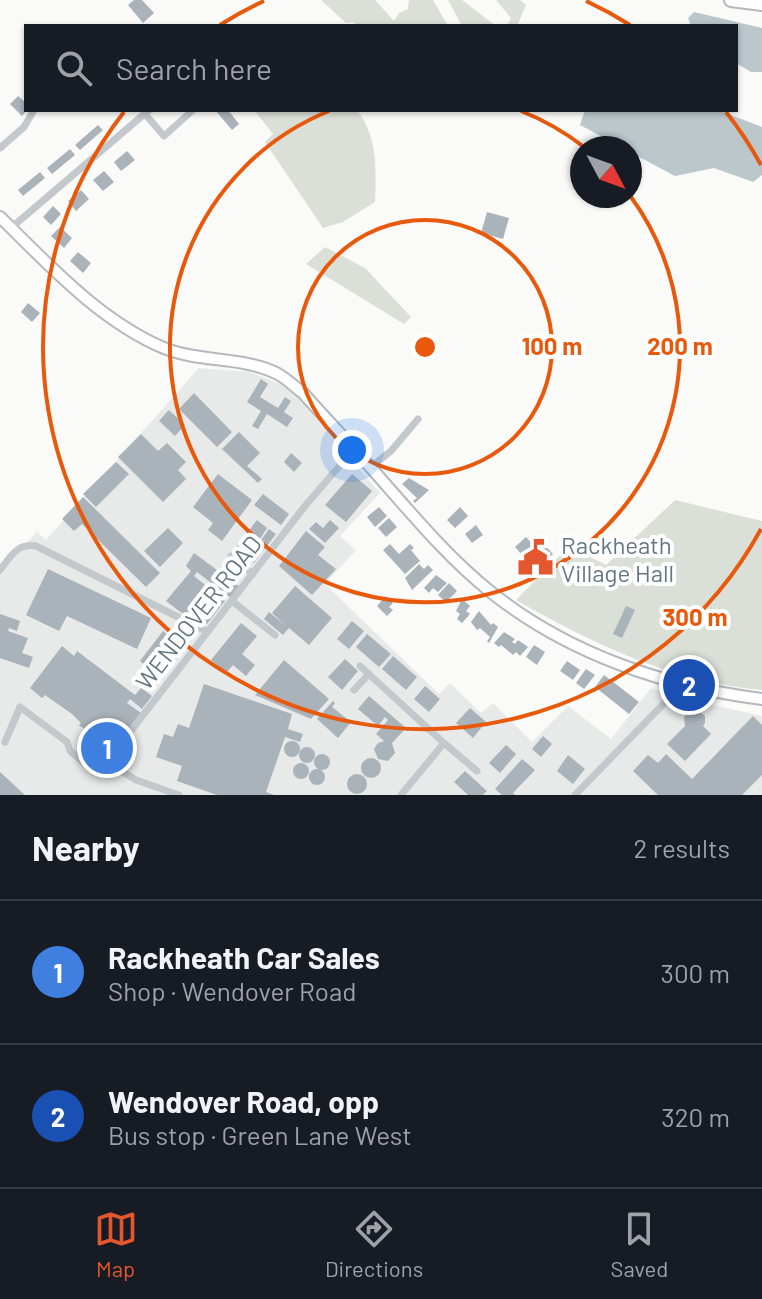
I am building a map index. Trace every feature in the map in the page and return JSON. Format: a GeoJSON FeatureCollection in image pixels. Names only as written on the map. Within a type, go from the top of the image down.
{"type":"FeatureCollection","features":[{"type":"Feature","properties":{"kind":"highway"},"geometry":{"type":"LineString","coordinates":[[731,0],[762,4]]}},
{"type":"Feature","properties":{"kind":"street"},"geometry":{"type":"LineString","coordinates":[[0,148],[24,127],[33,112]]}},
{"type":"Feature","properties":{"kind":"street"},"geometry":{"type":"LineString","coordinates":[[11,228],[147,112],[171,146]]}},
{"type":"Feature","properties":{"kind":"street"},"geometry":{"type":"LineString","coordinates":[[164,136],[191,112]]}},
{"type":"Feature","properties":{"kind":"street"},"geometry":{"type":"LineString","coordinates":[[0,217],[100,310],[163,347],[192,357],[246,363],[280,375],[303,393],[455,560],[516,611],[618,665],[716,693],[762,699]]}},
{"type":"Feature","properties":{"kind":"street"},"geometry":{"type":"LineString","coordinates":[[371,467],[391,451],[408,424],[418,419]]}},
{"type":"Feature","properties":{"kind":"street","name":"WENDOVER ROAD"},"geometry":{"type":"LineString","coordinates":[[115,767],[116,754],[123,741],[305,506],[342,463]]}},
{"type":"Feature","properties":{"kind":"street"},"geometry":{"type":"LineString","coordinates":[[0,570],[15,550],[25,544],[36,546],[208,632]]}},
{"type":"Feature","properties":{"kind":"street"},"geometry":{"type":"LineString","coordinates":[[231,556],[253,574]]}},
{"type":"Feature","properties":{"kind":"street"},"geometry":{"type":"LineString","coordinates":[[232,601],[275,635]]}},
{"type":"Feature","properties":{"kind":"street"},"geometry":{"type":"LineString","coordinates":[[360,666],[477,771]]}},
{"type":"Feature","properties":{"kind":"street"},"geometry":{"type":"LineString","coordinates":[[354,690],[369,674]]}},
{"type":"Feature","properties":{"kind":"street"},"geometry":{"type":"LineString","coordinates":[[575,795],[674,693],[679,683]]}},
{"type":"Feature","properties":{"kind":"street"},"geometry":{"type":"LineString","coordinates":[[5,742],[20,707],[67,742],[70,751],[89,767],[115,767],[136,780],[179,795]]}},
{"type":"Feature","properties":{"kind":"street"},"geometry":{"type":"LineString","coordinates":[[401,795],[444,743]]}},
{"type":"Feature","properties":{"kind":"shaded area"},"geometry":{"type":"Polygon","coordinates":[[[321,0],[375,0],[394,21],[399,13],[408,9],[409,0],[433,0],[447,24],[353,22],[346,23],[321,0]]]}},
{"type":"Feature","properties":{"kind":"shaded area"},"geometry":{"type":"Polygon","coordinates":[[[448,0],[462,0],[493,24],[461,24],[448,0]]]}},
{"type":"Feature","properties":{"kind":"shaded area"},"geometry":{"type":"Polygon","coordinates":[[[496,0],[520,0],[526,5],[518,24],[508,24],[511,18],[496,0]]]}},
{"type":"Feature","properties":{"kind":"shaded area"},"geometry":{"type":"Polygon","coordinates":[[[694,12],[762,28],[762,72],[751,72],[738,64],[738,24],[690,24],[688,18],[694,12]]]}},
{"type":"Feature","properties":{"kind":"shaded area"},"geometry":{"type":"Polygon","coordinates":[[[256,112],[358,112],[372,142],[375,202],[343,222],[323,228],[265,142],[273,134],[256,112]]]}},
{"type":"Feature","properties":{"kind":"shaded area"},"geometry":{"type":"Polygon","coordinates":[[[584,112],[723,112],[762,127],[762,175],[753,182],[714,168],[675,176],[642,158],[642,136],[601,136],[580,125],[584,112]]]}},
{"type":"Feature","properties":{"kind":"shaded area"},"geometry":{"type":"Polygon","coordinates":[[[325,247],[365,268],[411,317],[404,324],[306,264],[325,247]]]}},
{"type":"Feature","properties":{"kind":"shaded area"},"geometry":{"type":"Polygon","coordinates":[[[199,368],[249,372],[281,384],[297,397],[380,493],[340,536],[356,550],[325,584],[439,694],[450,683],[481,713],[493,703],[532,742],[568,706],[611,739],[651,688],[762,716],[762,795],[0,795],[0,570],[37,532],[46,540],[199,368]]]}},
{"type":"Feature","properties":{"kind":"shaded area"},"geometry":{"type":"Polygon","coordinates":[[[675,500],[762,521],[762,690],[729,686],[665,670],[604,646],[516,600],[569,546],[606,565],[675,500]]]}},
{"type":"Feature","properties":{"kind":"building"},"geometry":{"type":"Polygon","coordinates":[[[134,0],[142,0],[154,13],[143,23],[128,5],[134,0]]]}},
{"type":"Feature","properties":{"kind":"building"},"geometry":{"type":"Polygon","coordinates":[[[18,96],[24,101],[25,112],[22,116],[10,104],[18,96]]]}},
{"type":"Feature","properties":{"kind":"building"},"geometry":{"type":"Polygon","coordinates":[[[217,112],[230,112],[239,124],[232,130],[217,112]]]}},
{"type":"Feature","properties":{"kind":"building"},"geometry":{"type":"Polygon","coordinates":[[[98,125],[103,130],[80,150],[75,145],[98,125]]]}},
{"type":"Feature","properties":{"kind":"building"},"geometry":{"type":"Polygon","coordinates":[[[70,149],[75,155],[52,174],[47,168],[70,149]]]}},
{"type":"Feature","properties":{"kind":"building"},"geometry":{"type":"Polygon","coordinates":[[[127,151],[135,160],[121,171],[114,162],[127,151]]]}},
{"type":"Feature","properties":{"kind":"building"},"geometry":{"type":"Polygon","coordinates":[[[104,171],[114,182],[103,191],[93,180],[104,171]]]}},
{"type":"Feature","properties":{"kind":"building"},"geometry":{"type":"Polygon","coordinates":[[[40,172],[45,178],[23,196],[18,190],[40,172]]]}},
{"type":"Feature","properties":{"kind":"building"},"geometry":{"type":"Polygon","coordinates":[[[81,190],[89,199],[76,211],[68,201],[81,190]]]}},
{"type":"Feature","properties":{"kind":"building"},"geometry":{"type":"Polygon","coordinates":[[[53,206],[61,214],[51,225],[43,217],[53,206]]]}},
{"type":"Feature","properties":{"kind":"building"},"geometry":{"type":"Polygon","coordinates":[[[487,212],[509,218],[503,239],[481,233],[487,212]]]}},
{"type":"Feature","properties":{"kind":"building"},"geometry":{"type":"Polygon","coordinates":[[[60,227],[72,238],[64,248],[51,236],[60,227]]]}},
{"type":"Feature","properties":{"kind":"building"},"geometry":{"type":"Polygon","coordinates":[[[78,252],[91,263],[83,273],[70,261],[78,252]]]}},
{"type":"Feature","properties":{"kind":"building"},"geometry":{"type":"Polygon","coordinates":[[[28,303],[40,313],[32,322],[21,312],[28,303]]]}},
{"type":"Feature","properties":{"kind":"building"},"geometry":{"type":"Polygon","coordinates":[[[261,379],[268,384],[260,397],[278,408],[285,397],[291,401],[284,412],[293,418],[287,427],[267,414],[258,429],[252,426],[261,411],[247,402],[261,379]]]}},
{"type":"Feature","properties":{"kind":"building"},"geometry":{"type":"Polygon","coordinates":[[[194,393],[232,432],[217,447],[179,409],[194,393]]]}},
{"type":"Feature","properties":{"kind":"building"},"geometry":{"type":"Polygon","coordinates":[[[169,410],[185,425],[175,436],[159,421],[169,410]]]}},
{"type":"Feature","properties":{"kind":"building"},"geometry":{"type":"Polygon","coordinates":[[[239,432],[260,453],[247,466],[262,479],[258,483],[222,449],[239,432]]]}},
{"type":"Feature","properties":{"kind":"building"},"geometry":{"type":"Polygon","coordinates":[[[141,434],[158,451],[167,443],[186,462],[178,470],[186,479],[163,502],[118,457],[141,434]]]}},
{"type":"Feature","properties":{"kind":"building"},"geometry":{"type":"Polygon","coordinates":[[[291,453],[302,463],[294,472],[284,462],[291,453]]]}},
{"type":"Feature","properties":{"kind":"building"},"geometry":{"type":"Polygon","coordinates":[[[116,462],[129,474],[96,507],[83,494],[116,462]]]}},
{"type":"Feature","properties":{"kind":"building"},"geometry":{"type":"Polygon","coordinates":[[[218,474],[252,500],[222,541],[208,530],[213,523],[193,507],[218,474]]]}},
{"type":"Feature","properties":{"kind":"building"},"geometry":{"type":"Polygon","coordinates":[[[352,474],[372,491],[346,522],[325,505],[352,474]]]}},
{"type":"Feature","properties":{"kind":"building"},"geometry":{"type":"Polygon","coordinates":[[[409,478],[429,490],[415,503],[413,501],[417,498],[402,484],[409,478]]]}},
{"type":"Feature","properties":{"kind":"building"},"geometry":{"type":"Polygon","coordinates":[[[263,494],[289,514],[281,525],[254,505],[263,494]]]}},
{"type":"Feature","properties":{"kind":"building"},"geometry":{"type":"Polygon","coordinates":[[[83,497],[160,573],[146,587],[82,524],[74,531],[62,519],[83,497]]]}},
{"type":"Feature","properties":{"kind":"building"},"geometry":{"type":"Polygon","coordinates":[[[379,507],[387,516],[375,527],[367,517],[379,507]]]}},
{"type":"Feature","properties":{"kind":"building"},"geometry":{"type":"Polygon","coordinates":[[[460,507],[468,516],[455,528],[447,520],[460,507]]]}},
{"type":"Feature","properties":{"kind":"building"},"geometry":{"type":"Polygon","coordinates":[[[389,518],[397,527],[386,537],[378,528],[389,518]]]}},
{"type":"Feature","properties":{"kind":"building"},"geometry":{"type":"Polygon","coordinates":[[[257,520],[267,528],[261,540],[269,529],[276,534],[254,563],[248,558],[255,549],[246,557],[235,549],[257,520]]]}},
{"type":"Feature","properties":{"kind":"building"},"geometry":{"type":"Polygon","coordinates":[[[330,520],[339,528],[325,543],[309,529],[316,522],[323,528],[330,520]]]}},
{"type":"Feature","properties":{"kind":"building"},"geometry":{"type":"Polygon","coordinates":[[[476,525],[483,535],[472,543],[465,534],[476,525]]]}},
{"type":"Feature","properties":{"kind":"building"},"geometry":{"type":"Polygon","coordinates":[[[168,528],[183,543],[160,567],[144,551],[168,528]]]}},
{"type":"Feature","properties":{"kind":"building"},"geometry":{"type":"Polygon","coordinates":[[[306,531],[325,547],[318,555],[336,569],[312,595],[279,566],[306,531]]]}},
{"type":"Feature","properties":{"kind":"building","name":"Rackheath Village Hall"},"geometry":{"type":"Polygon","coordinates":[[[526,537],[538,550],[544,544],[553,554],[547,560],[551,563],[535,578],[519,560],[523,556],[515,547],[526,537]]]}},
{"type":"Feature","properties":{"kind":"building"},"geometry":{"type":"Polygon","coordinates":[[[390,544],[399,554],[410,544],[420,561],[405,574],[383,550],[390,544]]]}},
{"type":"Feature","properties":{"kind":"building"},"geometry":{"type":"Polygon","coordinates":[[[194,553],[240,587],[232,599],[197,572],[194,576],[225,601],[207,624],[192,612],[187,617],[166,601],[191,571],[186,566],[194,553]]]}},
{"type":"Feature","properties":{"kind":"building"},"geometry":{"type":"Polygon","coordinates":[[[419,564],[424,569],[428,565],[433,570],[412,590],[405,578],[419,564]]]}},
{"type":"Feature","properties":{"kind":"building"},"geometry":{"type":"Polygon","coordinates":[[[48,569],[151,618],[137,649],[67,616],[59,631],[26,615],[48,569]]]}},
{"type":"Feature","properties":{"kind":"building"},"geometry":{"type":"Polygon","coordinates":[[[436,575],[447,583],[438,592],[433,588],[429,593],[424,588],[436,575]]]}},
{"type":"Feature","properties":{"kind":"building"},"geometry":{"type":"Polygon","coordinates":[[[449,583],[457,591],[446,602],[438,595],[449,583]]]}},
{"type":"Feature","properties":{"kind":"building"},"geometry":{"type":"Polygon","coordinates":[[[295,586],[332,618],[309,645],[289,628],[283,635],[264,619],[269,612],[286,626],[272,613],[295,586]]]}},
{"type":"Feature","properties":{"kind":"building"},"geometry":{"type":"Polygon","coordinates":[[[386,596],[393,603],[389,607],[393,610],[387,616],[377,606],[386,596]]]}},
{"type":"Feature","properties":{"kind":"building"},"geometry":{"type":"Polygon","coordinates":[[[462,599],[470,606],[466,611],[470,614],[462,623],[457,619],[460,614],[456,611],[462,599]]]}},
{"type":"Feature","properties":{"kind":"building"},"geometry":{"type":"Polygon","coordinates":[[[626,606],[635,610],[622,638],[613,634],[626,606]]]}},
{"type":"Feature","properties":{"kind":"building"},"geometry":{"type":"Polygon","coordinates":[[[479,611],[491,625],[493,623],[498,627],[489,643],[490,637],[480,628],[477,630],[471,622],[479,611]]]}},
{"type":"Feature","properties":{"kind":"building"},"geometry":{"type":"Polygon","coordinates":[[[0,614],[20,621],[17,631],[9,628],[8,631],[28,638],[22,653],[33,657],[29,668],[0,658],[0,614]]]}},
{"type":"Feature","properties":{"kind":"building"},"geometry":{"type":"Polygon","coordinates":[[[352,621],[364,631],[349,649],[337,639],[352,621]]]}},
{"type":"Feature","properties":{"kind":"building"},"geometry":{"type":"Polygon","coordinates":[[[241,623],[257,636],[242,654],[255,665],[246,676],[233,665],[226,673],[211,660],[241,623]]]}},
{"type":"Feature","properties":{"kind":"building"},"geometry":{"type":"Polygon","coordinates":[[[163,631],[185,648],[173,663],[169,661],[158,677],[140,661],[163,631]]]}},
{"type":"Feature","properties":{"kind":"building"},"geometry":{"type":"Polygon","coordinates":[[[504,632],[515,639],[512,642],[515,644],[518,640],[528,647],[520,656],[494,643],[504,632]]]}},
{"type":"Feature","properties":{"kind":"building"},"geometry":{"type":"Polygon","coordinates":[[[367,634],[391,654],[379,667],[356,647],[367,634]]]}},
{"type":"Feature","properties":{"kind":"building"},"geometry":{"type":"Polygon","coordinates":[[[534,645],[545,652],[537,665],[526,657],[534,645]]]}},
{"type":"Feature","properties":{"kind":"building"},"geometry":{"type":"Polygon","coordinates":[[[62,646],[74,656],[77,651],[135,695],[141,688],[152,696],[142,709],[130,699],[127,703],[141,713],[105,760],[94,751],[102,739],[99,740],[79,725],[81,723],[72,714],[30,688],[62,646]]]}},
{"type":"Feature","properties":{"kind":"building"},"geometry":{"type":"Polygon","coordinates":[[[393,656],[417,677],[406,690],[382,669],[393,656]]]}},
{"type":"Feature","properties":{"kind":"building"},"geometry":{"type":"Polygon","coordinates":[[[345,659],[358,671],[342,690],[328,677],[345,659]]]}},
{"type":"Feature","properties":{"kind":"building"},"geometry":{"type":"Polygon","coordinates":[[[284,660],[329,699],[311,719],[255,695],[284,660]]]}},
{"type":"Feature","properties":{"kind":"building"},"geometry":{"type":"Polygon","coordinates":[[[567,661],[580,670],[573,680],[560,671],[567,661]]]}},
{"type":"Feature","properties":{"kind":"building"},"geometry":{"type":"Polygon","coordinates":[[[586,669],[595,675],[584,689],[576,683],[586,669]]]}},
{"type":"Feature","properties":{"kind":"building"},"geometry":{"type":"Polygon","coordinates":[[[604,675],[639,702],[629,714],[595,687],[604,675]]]}},
{"type":"Feature","properties":{"kind":"building"},"geometry":{"type":"Polygon","coordinates":[[[204,684],[292,714],[288,729],[303,734],[300,742],[285,737],[266,792],[274,795],[217,795],[177,781],[182,766],[156,757],[164,734],[173,737],[178,724],[189,728],[204,684]]]}},
{"type":"Feature","properties":{"kind":"building"},"geometry":{"type":"Polygon","coordinates":[[[425,686],[440,699],[429,712],[414,699],[425,686]]]}},
{"type":"Feature","properties":{"kind":"building"},"geometry":{"type":"Polygon","coordinates":[[[369,696],[406,728],[392,743],[395,753],[388,761],[378,759],[374,749],[384,741],[376,734],[388,720],[385,717],[378,726],[358,709],[369,696]]]}},
{"type":"Feature","properties":{"kind":"building"},"geometry":{"type":"Polygon","coordinates":[[[333,701],[332,707],[351,722],[338,738],[317,719],[333,701]]]}},
{"type":"Feature","properties":{"kind":"building"},"geometry":{"type":"Polygon","coordinates":[[[470,708],[486,722],[473,738],[456,723],[470,708]]]}},
{"type":"Feature","properties":{"kind":"building"},"geometry":{"type":"Polygon","coordinates":[[[691,709],[705,716],[703,726],[711,734],[685,761],[667,744],[685,726],[684,717],[691,709]]]}},
{"type":"Feature","properties":{"kind":"building"},"geometry":{"type":"Polygon","coordinates":[[[753,716],[762,725],[762,775],[742,795],[658,795],[633,771],[648,755],[658,763],[666,754],[692,779],[753,716]]]}},
{"type":"Feature","properties":{"kind":"building"},"geometry":{"type":"Polygon","coordinates":[[[543,736],[552,744],[541,757],[532,749],[543,736]]]}},
{"type":"Feature","properties":{"kind":"building"},"geometry":{"type":"Polygon","coordinates":[[[292,741],[298,743],[298,755],[292,757],[286,755],[284,749],[286,743],[292,741]]]}},
{"type":"Feature","properties":{"kind":"building"},"geometry":{"type":"Polygon","coordinates":[[[506,745],[516,754],[500,773],[489,763],[506,745]]]}},
{"type":"Feature","properties":{"kind":"building"},"geometry":{"type":"Polygon","coordinates":[[[307,747],[313,749],[313,761],[307,763],[301,761],[299,755],[301,749],[307,747]]]}},
{"type":"Feature","properties":{"kind":"building"},"geometry":{"type":"Polygon","coordinates":[[[322,754],[328,756],[328,768],[322,770],[316,768],[314,762],[316,756],[322,754]]]}},
{"type":"Feature","properties":{"kind":"building"},"geometry":{"type":"Polygon","coordinates":[[[568,755],[585,769],[573,784],[557,771],[568,755]]]}},
{"type":"Feature","properties":{"kind":"building"},"geometry":{"type":"Polygon","coordinates":[[[367,758],[375,758],[381,768],[375,778],[367,778],[361,772],[361,764],[367,758]]]}},
{"type":"Feature","properties":{"kind":"building"},"geometry":{"type":"Polygon","coordinates":[[[522,759],[535,770],[513,793],[515,795],[502,795],[495,789],[522,759]]]}},
{"type":"Feature","properties":{"kind":"building"},"geometry":{"type":"Polygon","coordinates":[[[301,763],[307,765],[307,777],[301,779],[295,777],[293,771],[295,765],[301,763]]]}},
{"type":"Feature","properties":{"kind":"building"},"geometry":{"type":"Polygon","coordinates":[[[317,769],[323,771],[323,783],[317,785],[311,783],[309,777],[311,771],[317,769]]]}},
{"type":"Feature","properties":{"kind":"building"},"geometry":{"type":"Polygon","coordinates":[[[465,771],[487,791],[483,795],[468,795],[454,782],[465,771]]]}},
{"type":"Feature","properties":{"kind":"building"},"geometry":{"type":"Polygon","coordinates":[[[0,772],[25,795],[0,795],[0,772]]]}},
{"type":"Feature","properties":{"kind":"building"},"geometry":{"type":"Polygon","coordinates":[[[353,774],[361,774],[367,784],[361,794],[353,794],[347,788],[347,780],[353,774]]]}},
{"type":"Feature","properties":{"kind":"place","name":"Rackheath Village Hall"},"geometry":{"type":"Point","coordinates":[535,558]}},
{"type":"Feature","properties":{"kind":"place","name":"Wendover Road, opp"},"geometry":{"type":"Point","coordinates":[689,685]}},
{"type":"Feature","properties":{"kind":"place","name":"Rackheath Car Sales"},"geometry":{"type":"Point","coordinates":[107,748]}}]}
